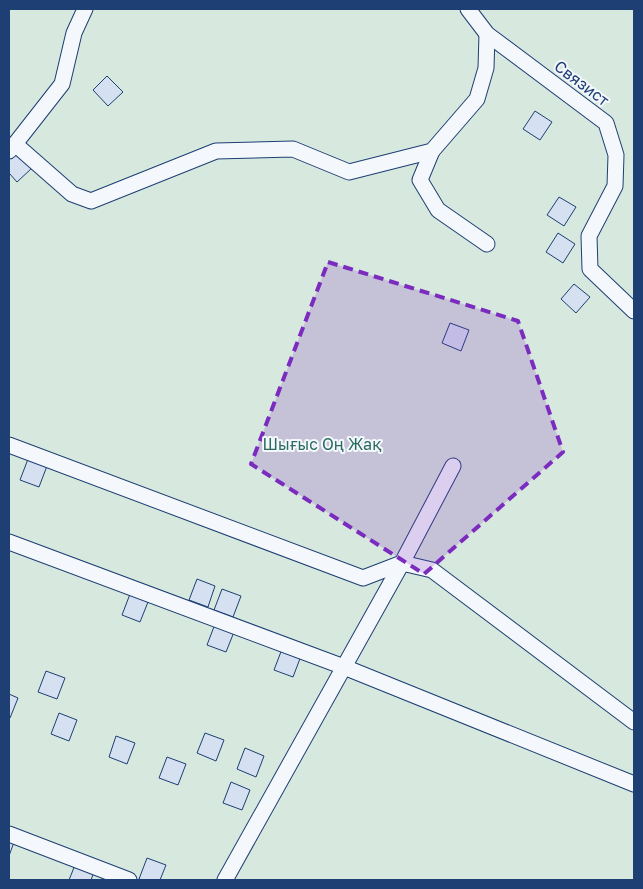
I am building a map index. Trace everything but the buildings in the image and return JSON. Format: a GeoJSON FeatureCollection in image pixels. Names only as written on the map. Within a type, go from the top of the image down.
{"type":"FeatureCollection","features":[{"type":"Feature","properties":{"kind":"street"},"geometry":{"type":"LineString","coordinates":[[85,9],[74,33],[62,84],[12,148],[72,194],[91,201],[216,151],[293,149],[349,172],[432,151]]}},
{"type":"Feature","properties":{"kind":"street","name":"Связист"},"geometry":{"type":"LineString","coordinates":[[468,9],[487,34],[606,123],[616,155],[615,186],[589,236],[590,269],[634,311]]}},
{"type":"Feature","properties":{"kind":"street"},"geometry":{"type":"LineString","coordinates":[[487,34],[486,68],[477,99],[432,151],[420,180],[438,210],[487,244]]}},
{"type":"Feature","properties":{"kind":"street"},"geometry":{"type":"LineString","coordinates":[[9,444],[363,578],[402,563],[432,570],[634,722]]}},
{"type":"Feature","properties":{"kind":"street"},"geometry":{"type":"LineString","coordinates":[[226,880],[402,563],[453,466]]}},
{"type":"Feature","properties":{"kind":"street"},"geometry":{"type":"LineString","coordinates":[[9,542],[344,667],[634,784]]}},
{"type":"Feature","properties":{"kind":"street"},"geometry":{"type":"LineString","coordinates":[[9,834],[129,880]]}},
{"type":"Feature","properties":{"kind":"highlighted area"},"geometry":{"type":"Polygon","coordinates":[[[328,262],[518,321],[563,452],[424,574],[251,464],[328,262]]]}},
{"type":"Feature","properties":{"kind":"green space","name":"Шығыс Оң Жақ"},"geometry":{"type":"Polygon","coordinates":[[[9,9],[634,9],[634,880],[9,880],[9,9]]]}}]}
